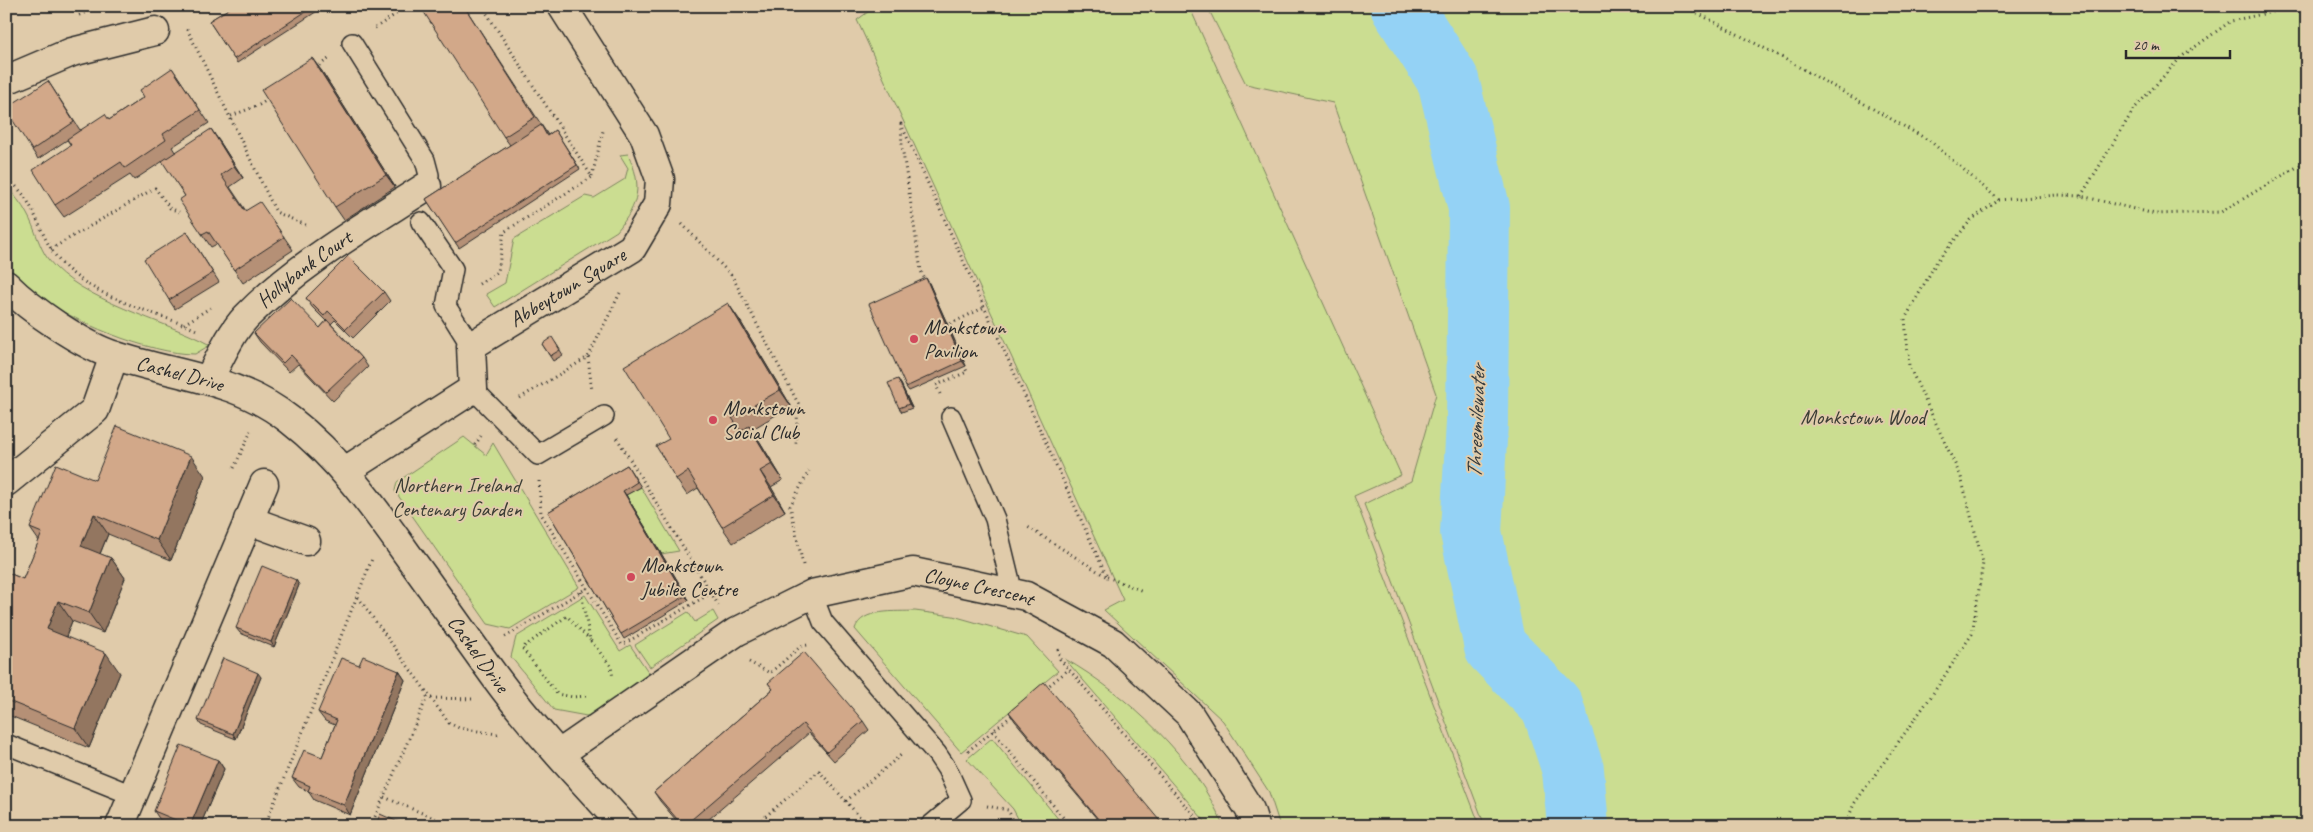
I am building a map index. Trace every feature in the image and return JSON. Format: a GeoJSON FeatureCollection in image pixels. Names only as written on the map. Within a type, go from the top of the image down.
{"type":"FeatureCollection","features":[{"type":"Feature","properties":{"kind":"street","name":"Abbeytown Square"},"geometry":{"type":"LineString","coordinates":[[471,346],[632,248],[658,204],[660,179],[644,135],[562,6]]}},
{"type":"Feature","properties":{"kind":"street"},"geometry":{"type":"LineString","coordinates":[[6,80],[72,52],[155,31]]}},
{"type":"Feature","properties":{"kind":"street","name":"Hollybank Court"},"geometry":{"type":"LineString","coordinates":[[209,379],[227,343],[245,317],[284,283],[332,248],[427,186]]}},
{"type":"Feature","properties":{"kind":"street","name":"Cashel Drive"},"geometry":{"type":"LineString","coordinates":[[6,285],[21,300],[70,333],[114,356],[209,379],[252,396],[290,420],[345,471],[526,717],[624,826]]}},
{"type":"Feature","properties":{"kind":"street"},"geometry":{"type":"LineString","coordinates":[[345,471],[473,389],[471,346]]}},
{"type":"Feature","properties":{"kind":"street"},"geometry":{"type":"LineString","coordinates":[[6,482],[95,410],[114,356]]}},
{"type":"Feature","properties":{"kind":"street"},"geometry":{"type":"LineString","coordinates":[[120,826],[264,484]]}},
{"type":"Feature","properties":{"kind":"street"},"geometry":{"type":"LineString","coordinates":[[248,520],[306,541]]}},
{"type":"Feature","properties":{"kind":"street","name":"Cloyne Crescent"},"geometry":{"type":"LineString","coordinates":[[559,754],[726,638],[812,594],[913,572],[1026,596],[1113,643],[1189,714],[1250,810],[1255,826]]}},
{"type":"Feature","properties":{"kind":"lane"},"geometry":{"type":"LineString","coordinates":[[352,44],[425,160],[428,175],[427,186]]}},
{"type":"Feature","properties":{"kind":"lane"},"geometry":{"type":"LineString","coordinates":[[421,222],[453,269],[446,306],[471,346]]}},
{"type":"Feature","properties":{"kind":"lane"},"geometry":{"type":"LineString","coordinates":[[473,389],[538,455],[604,416]]}},
{"type":"Feature","properties":{"kind":"lane"},"geometry":{"type":"LineString","coordinates":[[951,417],[995,519],[1010,581],[1007,592]]}},
{"type":"Feature","properties":{"kind":"lane"},"geometry":{"type":"LineString","coordinates":[[812,594],[823,622],[937,754],[947,769],[961,800],[930,826]]}},
{"type":"Feature","properties":{"kind":"lane"},"geometry":{"type":"LineString","coordinates":[[6,744],[132,795]]}},
{"type":"Feature","properties":{"kind":"path"},"geometry":{"type":"LineString","coordinates":[[313,69],[408,6]]}},
{"type":"Feature","properties":{"kind":"path"},"geometry":{"type":"LineString","coordinates":[[482,6],[592,177]]}},
{"type":"Feature","properties":{"kind":"path"},"geometry":{"type":"LineString","coordinates":[[1684,6],[1783,58],[1930,141],[1999,200]]}},
{"type":"Feature","properties":{"kind":"path"},"geometry":{"type":"LineString","coordinates":[[2081,196],[2134,110],[2181,57],[2231,21],[2299,6]]}},
{"type":"Feature","properties":{"kind":"path"},"geometry":{"type":"LineString","coordinates":[[187,28],[276,212],[318,230],[332,248]]}},
{"type":"Feature","properties":{"kind":"path"},"geometry":{"type":"LineString","coordinates":[[231,116],[258,105],[274,95]]}},
{"type":"Feature","properties":{"kind":"path"},"geometry":{"type":"LineString","coordinates":[[498,272],[504,232],[592,177],[606,122],[624,104]]}},
{"type":"Feature","properties":{"kind":"path"},"geometry":{"type":"LineString","coordinates":[[928,287],[921,271],[902,146],[901,124],[1107,577]]}},
{"type":"Feature","properties":{"kind":"path"},"geometry":{"type":"LineString","coordinates":[[1845,826],[1854,804],[1930,698],[1972,634],[1983,562],[1961,478],[1910,366],[1905,319],[1937,261],[1971,220],[1999,200],[2057,195],[2081,196],[2154,214],[2221,212],[2307,161]]}},
{"type":"Feature","properties":{"kind":"path"},"geometry":{"type":"LineString","coordinates":[[6,175],[28,200],[51,249],[59,260],[83,281],[137,307],[184,324],[227,343]]}},
{"type":"Feature","properties":{"kind":"path"},"geometry":{"type":"LineString","coordinates":[[51,249],[155,188],[170,208],[179,212]]}},
{"type":"Feature","properties":{"kind":"path"},"geometry":{"type":"LineString","coordinates":[[658,204],[672,214],[732,276],[798,403],[796,446]]}},
{"type":"Feature","properties":{"kind":"path"},"geometry":{"type":"LineString","coordinates":[[496,412],[588,357],[621,292]]}},
{"type":"Feature","properties":{"kind":"path"},"geometry":{"type":"LineString","coordinates":[[946,326],[985,307]]}},
{"type":"Feature","properties":{"kind":"path"},"geometry":{"type":"LineString","coordinates":[[942,318],[950,334]]}},
{"type":"Feature","properties":{"kind":"path"},"geometry":{"type":"LineString","coordinates":[[951,417],[936,385],[967,372],[960,356]]}},
{"type":"Feature","properties":{"kind":"path"},"geometry":{"type":"LineString","coordinates":[[588,357],[594,399],[711,593],[726,638],[770,673],[801,646],[812,644]]}},
{"type":"Feature","properties":{"kind":"path"},"geometry":{"type":"LineString","coordinates":[[238,459],[244,445]]}},
{"type":"Feature","properties":{"kind":"path"},"geometry":{"type":"LineString","coordinates":[[538,455],[541,514],[622,646],[711,593]]}},
{"type":"Feature","properties":{"kind":"path"},"geometry":{"type":"LineString","coordinates":[[809,471],[790,506],[812,594]]}},
{"type":"Feature","properties":{"kind":"path"},"geometry":{"type":"LineString","coordinates":[[987,499],[1012,507],[1020,522],[1107,577],[1143,591]]}},
{"type":"Feature","properties":{"kind":"path"},"geometry":{"type":"LineString","coordinates":[[268,826],[268,818],[373,558],[393,534]]}},
{"type":"Feature","properties":{"kind":"path"},"geometry":{"type":"LineString","coordinates":[[478,653],[587,588]]}},
{"type":"Feature","properties":{"kind":"path"},"geometry":{"type":"LineString","coordinates":[[581,592],[590,640]]}},
{"type":"Feature","properties":{"kind":"path"},"geometry":{"type":"LineString","coordinates":[[357,597],[449,723],[459,728],[497,734],[526,717]]}},
{"type":"Feature","properties":{"kind":"path"},"geometry":{"type":"LineString","coordinates":[[1050,609],[1060,659],[1203,826]]}},
{"type":"Feature","properties":{"kind":"path"},"geometry":{"type":"LineString","coordinates":[[541,610],[543,614]]}},
{"type":"Feature","properties":{"kind":"path"},"geometry":{"type":"LineString","coordinates":[[593,695],[573,698],[557,694],[522,648],[567,616],[611,666],[613,678],[606,684]]}},
{"type":"Feature","properties":{"kind":"path"},"geometry":{"type":"LineString","coordinates":[[1038,694],[1069,669]]}},
{"type":"Feature","properties":{"kind":"path"},"geometry":{"type":"LineString","coordinates":[[371,826],[428,694]]}},
{"type":"Feature","properties":{"kind":"path"},"geometry":{"type":"LineString","coordinates":[[1015,713],[993,731],[1070,826]]}},
{"type":"Feature","properties":{"kind":"path"},"geometry":{"type":"LineString","coordinates":[[846,801],[899,757],[902,751]]}},
{"type":"Feature","properties":{"kind":"path"},"geometry":{"type":"LineString","coordinates":[[754,826],[819,770],[868,826]]}},
{"type":"Feature","properties":{"kind":"path"},"geometry":{"type":"LineString","coordinates":[[384,797],[453,826]]}},
{"type":"Feature","properties":{"kind":"path"},"geometry":{"type":"LineString","coordinates":[[961,800],[1008,810],[1016,826]]}},
{"type":"Feature","properties":{"kind":"green space"},"geometry":{"type":"Polygon","coordinates":[[[876,6],[1189,6],[1401,475],[1354,496],[1480,826],[1280,826],[1269,792],[1223,721],[1104,610],[1123,600],[857,20],[876,6]]]}},
{"type":"Feature","properties":{"kind":"green space","name":"Monkstown Wood"},"geometry":{"type":"Polygon","coordinates":[[[1207,6],[2307,6],[2307,826],[1485,826],[1364,504],[1411,481],[1436,394],[1333,103],[1246,84],[1207,6]]]}},
{"type":"Feature","properties":{"kind":"green space"},"geometry":{"type":"Polygon","coordinates":[[[628,154],[636,176],[636,194],[630,212],[617,231],[495,307],[486,294],[505,283],[514,239],[585,196],[594,198],[625,179],[628,168],[620,155],[628,154]]]}},
{"type":"Feature","properties":{"kind":"green space"},"geometry":{"type":"Polygon","coordinates":[[[6,186],[25,210],[48,259],[62,274],[80,287],[101,298],[210,345],[195,354],[176,353],[133,342],[89,325],[49,304],[34,293],[6,266],[6,186]]]}},
{"type":"Feature","properties":{"kind":"green space","name":"Northern Ireland Centenary Garden"},"geometry":{"type":"Polygon","coordinates":[[[464,437],[486,455],[493,443],[579,587],[510,629],[488,624],[395,491],[397,482],[464,437]]]}},
{"type":"Feature","properties":{"kind":"green space"},"geometry":{"type":"Polygon","coordinates":[[[641,487],[679,551],[661,554],[626,495],[641,487]]]}},
{"type":"Feature","properties":{"kind":"green space"},"geometry":{"type":"Polygon","coordinates":[[[585,595],[620,651],[630,645],[649,673],[592,717],[554,710],[511,657],[516,637],[585,595]]]}},
{"type":"Feature","properties":{"kind":"green space"},"geometry":{"type":"Polygon","coordinates":[[[713,611],[718,620],[650,667],[635,645],[688,612],[695,622],[713,611]]]}},
{"type":"Feature","properties":{"kind":"green space"},"geometry":{"type":"Polygon","coordinates":[[[915,611],[953,616],[1027,637],[1058,671],[961,752],[855,629],[864,617],[872,614],[915,611]]]}},
{"type":"Feature","properties":{"kind":"green space"},"geometry":{"type":"Polygon","coordinates":[[[1065,659],[1112,690],[1158,731],[1197,777],[1212,802],[1223,826],[1209,826],[1065,659]]]}},
{"type":"Feature","properties":{"kind":"green space"},"geometry":{"type":"Polygon","coordinates":[[[992,738],[1064,826],[1022,826],[1013,809],[967,759],[992,738]]]}},
{"type":"Feature","properties":{"kind":"building"},"geometry":{"type":"Polygon","coordinates":[[[233,6],[314,6],[234,59],[209,21],[233,6]]]}},
{"type":"Feature","properties":{"kind":"building"},"geometry":{"type":"Polygon","coordinates":[[[420,6],[464,6],[535,117],[504,137],[420,6]]]}},
{"type":"Feature","properties":{"kind":"building"},"geometry":{"type":"Polygon","coordinates":[[[312,58],[386,175],[335,207],[261,90],[312,58]]]}},
{"type":"Feature","properties":{"kind":"building"},"geometry":{"type":"Polygon","coordinates":[[[172,68],[200,110],[163,134],[166,140],[125,168],[121,162],[55,205],[33,170],[71,145],[67,139],[105,114],[109,120],[144,97],[140,90],[172,68]]]}},
{"type":"Feature","properties":{"kind":"building"},"geometry":{"type":"Polygon","coordinates":[[[48,81],[74,122],[32,150],[6,108],[48,81]]]}},
{"type":"Feature","properties":{"kind":"building"},"geometry":{"type":"Polygon","coordinates":[[[541,125],[547,136],[555,130],[577,165],[455,243],[426,199],[541,125]]]}},
{"type":"Feature","properties":{"kind":"building"},"geometry":{"type":"Polygon","coordinates":[[[211,129],[234,166],[221,175],[245,211],[260,202],[284,237],[234,270],[208,231],[202,234],[179,200],[185,196],[162,161],[211,129]]]}},
{"type":"Feature","properties":{"kind":"building"},"geometry":{"type":"Polygon","coordinates":[[[187,232],[213,273],[169,300],[144,259],[187,232]]]}},
{"type":"Feature","properties":{"kind":"building"},"geometry":{"type":"Polygon","coordinates":[[[348,256],[384,292],[346,329],[328,311],[324,316],[306,298],[348,256]]]}},
{"type":"Feature","properties":{"kind":"building","name":"Monkstown Pavilion"},"geometry":{"type":"Polygon","coordinates":[[[926,278],[962,361],[906,387],[869,304],[926,278]]]}},
{"type":"Feature","properties":{"kind":"building"},"geometry":{"type":"Polygon","coordinates":[[[291,298],[320,328],[327,320],[362,358],[326,392],[291,355],[283,363],[254,333],[291,298]]]}},
{"type":"Feature","properties":{"kind":"building","name":"Monkstown Social Club"},"geometry":{"type":"Polygon","coordinates":[[[728,303],[780,390],[732,418],[741,431],[749,426],[772,464],[760,471],[774,495],[722,527],[688,471],[676,479],[656,446],[669,439],[624,366],[728,303]]]}},
{"type":"Feature","properties":{"kind":"building"},"geometry":{"type":"Polygon","coordinates":[[[552,337],[560,350],[550,356],[542,344],[552,337]]]}},
{"type":"Feature","properties":{"kind":"building"},"geometry":{"type":"Polygon","coordinates":[[[898,379],[909,404],[899,408],[888,383],[898,379]]]}},
{"type":"Feature","properties":{"kind":"building"},"geometry":{"type":"Polygon","coordinates":[[[117,426],[191,456],[157,540],[94,514],[81,546],[111,558],[89,613],[58,601],[47,629],[106,653],[75,728],[6,700],[6,572],[23,579],[42,533],[30,528],[56,464],[95,480],[117,426]]]}},
{"type":"Feature","properties":{"kind":"building","name":"Monkstown Jubilee Centre"},"geometry":{"type":"Polygon","coordinates":[[[627,465],[637,482],[623,491],[685,596],[621,634],[548,512],[627,465]]]}},
{"type":"Feature","properties":{"kind":"building"},"geometry":{"type":"Polygon","coordinates":[[[262,566],[296,580],[271,642],[236,628],[262,566]]]}},
{"type":"Feature","properties":{"kind":"building"},"geometry":{"type":"Polygon","coordinates":[[[804,652],[863,721],[827,752],[803,724],[683,826],[654,792],[773,689],[768,683],[804,652]]]}},
{"type":"Feature","properties":{"kind":"building"},"geometry":{"type":"Polygon","coordinates":[[[363,656],[399,671],[344,805],[308,791],[310,786],[292,778],[304,750],[322,757],[337,720],[318,712],[341,658],[359,665],[363,656]]]}},
{"type":"Feature","properties":{"kind":"building"},"geometry":{"type":"Polygon","coordinates":[[[223,658],[258,673],[233,734],[198,720],[223,658]]]}},
{"type":"Feature","properties":{"kind":"building"},"geometry":{"type":"Polygon","coordinates":[[[1044,682],[1164,826],[1104,826],[1009,712],[1044,682]]]}},
{"type":"Feature","properties":{"kind":"building"},"geometry":{"type":"Polygon","coordinates":[[[181,745],[218,760],[190,826],[154,811],[181,745]]]}},
{"type":"Feature","properties":{"kind":"building"},"geometry":{"type":"Polygon","coordinates":[[[380,814],[407,826],[376,826],[380,814]]]}},
{"type":"Feature","properties":{"kind":"building"},"geometry":{"type":"Polygon","coordinates":[[[855,821],[859,826],[850,826],[855,821]]]}},
{"type":"Feature","properties":{"kind":"waterway","name":"Threemilewater"},"geometry":{"type":"LineString","coordinates":[[1401,6],[1448,80],[1479,208],[1477,422],[1471,532],[1495,647],[1552,706],[1573,770],[1578,826]]}},
{"type":"Feature","properties":{"kind":"place","name":"Monkstown Pavilion"},"geometry":{"type":"Point","coordinates":[914,339]}},
{"type":"Feature","properties":{"kind":"place","name":"Monkstown Social Club"},"geometry":{"type":"Point","coordinates":[713,420]}},
{"type":"Feature","properties":{"kind":"place","name":"Monkstown Jubilee Centre"},"geometry":{"type":"Point","coordinates":[631,577]}}]}
